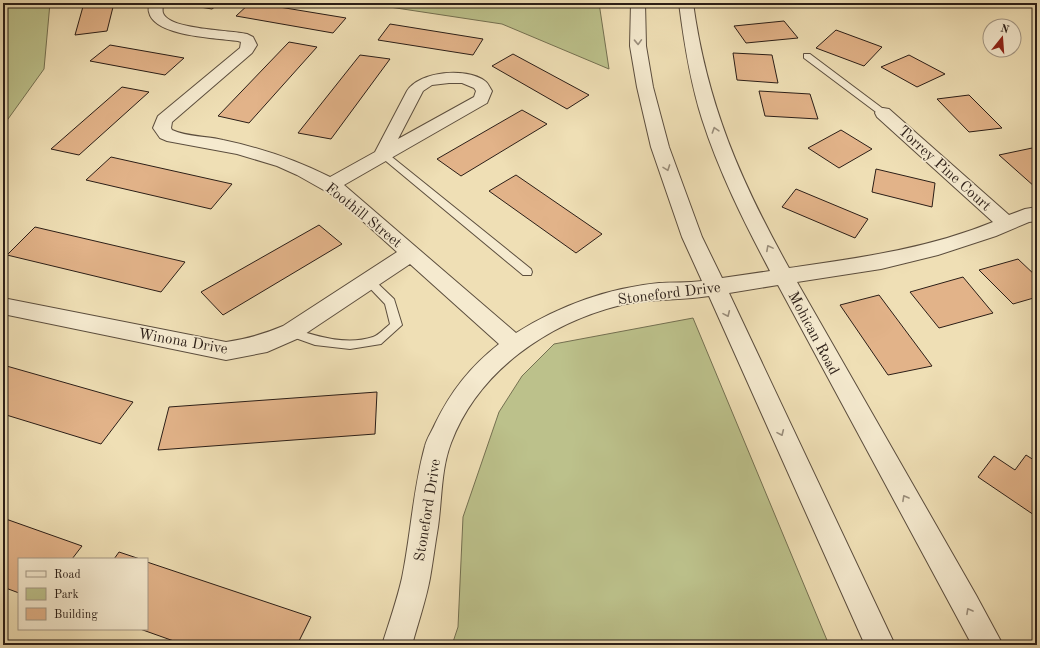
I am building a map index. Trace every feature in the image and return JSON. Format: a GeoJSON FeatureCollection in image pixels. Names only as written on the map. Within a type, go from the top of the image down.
{"type":"FeatureCollection","features":[{"type":"Feature","properties":{"kind":"street","name":"Foothill Street"},"geometry":{"type":"LineString","coordinates":[[156,3],[154,9],[155,14],[159,19],[168,25],[180,30],[242,37],[248,40],[249,45],[247,50],[164,120],[162,128],[166,134],[173,137],[232,146],[265,155],[297,167],[330,185],[343,193],[515,345]]}},
{"type":"Feature","properties":{"kind":"street"},"geometry":{"type":"LineString","coordinates":[[638,3],[638,46],[645,87],[660,147],[692,237],[880,645]]}},
{"type":"Feature","properties":{"kind":"street","name":"Mohican Road"},"geometry":{"type":"LineString","coordinates":[[686,3],[691,43],[701,86],[723,154],[745,204],[841,383],[988,645]]}},
{"type":"Feature","properties":{"kind":"street"},"geometry":{"type":"LineString","coordinates":[[330,185],[384,155],[482,100],[485,94],[481,84],[473,81],[449,77],[437,78],[427,81],[419,86],[397,123],[384,150],[384,155]]}},
{"type":"Feature","properties":{"kind":"street","name":"Torrey Pine Court"},"geometry":{"type":"LineString","coordinates":[[883,113],[1007,224]]}},
{"type":"Feature","properties":{"kind":"street","name":"Stoneford Drive"},"geometry":{"type":"LineString","coordinates":[[397,645],[416,579],[427,510],[430,479],[438,444],[453,412],[471,385],[489,365],[515,345],[546,325],[580,309],[622,297],[659,291],[715,287],[881,262],[938,248],[1007,224],[1025,216],[1037,214]]}},
{"type":"Feature","properties":{"kind":"street","name":"Winona Drive"},"geometry":{"type":"LineString","coordinates":[[3,306],[226,351],[267,343],[291,332],[411,253]]}},
{"type":"Feature","properties":{"kind":"lane"},"geometry":{"type":"LineString","coordinates":[[807,56],[883,113]]}},
{"type":"Feature","properties":{"kind":"lane"},"geometry":{"type":"LineString","coordinates":[[384,155],[527,272]]}},
{"type":"Feature","properties":{"kind":"lane"},"geometry":{"type":"LineString","coordinates":[[291,332],[315,341],[350,345],[377,340],[396,325],[390,302],[368,281]]}},
{"type":"Feature","properties":{"kind":"green space"},"geometry":{"type":"Polygon","coordinates":[[[3,3],[50,3],[44,69],[3,126],[3,3]]]}},
{"type":"Feature","properties":{"kind":"green space"},"geometry":{"type":"Polygon","coordinates":[[[363,3],[599,3],[609,69],[502,24],[363,3]]]}},
{"type":"Feature","properties":{"kind":"green space"},"geometry":{"type":"Polygon","coordinates":[[[693,318],[829,645],[452,645],[458,627],[463,517],[499,412],[522,376],[554,344],[693,318]]]}},
{"type":"Feature","properties":{"kind":"building"},"geometry":{"type":"Polygon","coordinates":[[[84,3],[114,3],[107,31],[75,35],[84,3]]]}},
{"type":"Feature","properties":{"kind":"building"},"geometry":{"type":"Polygon","coordinates":[[[191,3],[220,3],[212,9],[188,5],[191,3]]]}},
{"type":"Feature","properties":{"kind":"building"},"geometry":{"type":"Polygon","coordinates":[[[250,3],[346,18],[333,33],[236,16],[250,3]]]}},
{"type":"Feature","properties":{"kind":"building"},"geometry":{"type":"Polygon","coordinates":[[[784,21],[798,38],[746,43],[734,26],[784,21]]]}},
{"type":"Feature","properties":{"kind":"building"},"geometry":{"type":"Polygon","coordinates":[[[390,24],[483,39],[473,55],[378,40],[390,24]]]}},
{"type":"Feature","properties":{"kind":"building"},"geometry":{"type":"Polygon","coordinates":[[[836,30],[882,47],[864,66],[816,48],[836,30]]]}},
{"type":"Feature","properties":{"kind":"building"},"geometry":{"type":"Polygon","coordinates":[[[289,42],[317,47],[249,123],[218,116],[289,42]]]}},
{"type":"Feature","properties":{"kind":"building"},"geometry":{"type":"Polygon","coordinates":[[[110,45],[184,58],[165,75],[90,61],[110,45]]]}},
{"type":"Feature","properties":{"kind":"building"},"geometry":{"type":"Polygon","coordinates":[[[733,53],[772,55],[778,83],[737,80],[733,53]]]}},
{"type":"Feature","properties":{"kind":"building"},"geometry":{"type":"Polygon","coordinates":[[[513,54],[589,95],[567,109],[492,66],[513,54]]]}},
{"type":"Feature","properties":{"kind":"building"},"geometry":{"type":"Polygon","coordinates":[[[360,55],[390,59],[331,139],[298,133],[360,55]]]}},
{"type":"Feature","properties":{"kind":"building"},"geometry":{"type":"Polygon","coordinates":[[[909,55],[945,74],[917,87],[881,67],[909,55]]]}},
{"type":"Feature","properties":{"kind":"building"},"geometry":{"type":"Polygon","coordinates":[[[122,87],[149,92],[79,155],[51,149],[122,87]]]}},
{"type":"Feature","properties":{"kind":"building"},"geometry":{"type":"Polygon","coordinates":[[[759,91],[810,94],[818,119],[765,116],[759,91]]]}},
{"type":"Feature","properties":{"kind":"building"},"geometry":{"type":"Polygon","coordinates":[[[969,95],[1002,128],[969,132],[937,99],[969,95]]]}},
{"type":"Feature","properties":{"kind":"building"},"geometry":{"type":"Polygon","coordinates":[[[522,110],[547,124],[461,176],[437,159],[522,110]]]}},
{"type":"Feature","properties":{"kind":"building"},"geometry":{"type":"Polygon","coordinates":[[[841,130],[872,149],[839,168],[808,148],[841,130]]]}},
{"type":"Feature","properties":{"kind":"building"},"geometry":{"type":"Polygon","coordinates":[[[1037,147],[1037,186],[1035,187],[999,155],[1037,147]]]}},
{"type":"Feature","properties":{"kind":"building"},"geometry":{"type":"Polygon","coordinates":[[[111,157],[232,184],[211,209],[86,180],[111,157]]]}},
{"type":"Feature","properties":{"kind":"building"},"geometry":{"type":"Polygon","coordinates":[[[876,169],[935,183],[932,207],[872,192],[876,169]]]}},
{"type":"Feature","properties":{"kind":"building"},"geometry":{"type":"Polygon","coordinates":[[[516,175],[602,234],[576,253],[489,191],[516,175]]]}},
{"type":"Feature","properties":{"kind":"building"},"geometry":{"type":"Polygon","coordinates":[[[796,189],[868,219],[855,238],[782,207],[796,189]]]}},
{"type":"Feature","properties":{"kind":"building"},"geometry":{"type":"Polygon","coordinates":[[[319,225],[342,244],[223,315],[201,292],[319,225]]]}},
{"type":"Feature","properties":{"kind":"building"},"geometry":{"type":"Polygon","coordinates":[[[35,227],[185,262],[161,292],[7,255],[35,227]]]}},
{"type":"Feature","properties":{"kind":"building"},"geometry":{"type":"Polygon","coordinates":[[[1018,259],[1037,277],[1037,297],[1013,304],[979,270],[1018,259]]]}},
{"type":"Feature","properties":{"kind":"building"},"geometry":{"type":"Polygon","coordinates":[[[963,277],[993,313],[939,328],[910,292],[963,277]]]}},
{"type":"Feature","properties":{"kind":"building"},"geometry":{"type":"Polygon","coordinates":[[[879,295],[932,366],[888,375],[840,305],[879,295]]]}},
{"type":"Feature","properties":{"kind":"building"},"geometry":{"type":"Polygon","coordinates":[[[3,365],[133,402],[101,444],[3,414],[3,365]]]}},
{"type":"Feature","properties":{"kind":"building"},"geometry":{"type":"Polygon","coordinates":[[[377,392],[375,434],[158,450],[169,407],[377,392]]]}},
{"type":"Feature","properties":{"kind":"building"},"geometry":{"type":"Polygon","coordinates":[[[1026,455],[1037,462],[1037,517],[978,477],[994,456],[1015,470],[1026,455]]]}},
{"type":"Feature","properties":{"kind":"building"},"geometry":{"type":"Polygon","coordinates":[[[3,518],[82,546],[73,558],[18,558],[18,593],[3,587],[3,518]]]}},
{"type":"Feature","properties":{"kind":"building"},"geometry":{"type":"Polygon","coordinates":[[[119,552],[137,558],[115,558],[119,552]]]}},
{"type":"Feature","properties":{"kind":"building"},"geometry":{"type":"Polygon","coordinates":[[[148,562],[311,617],[297,645],[185,645],[143,630],[148,630],[148,562]]]}}]}
